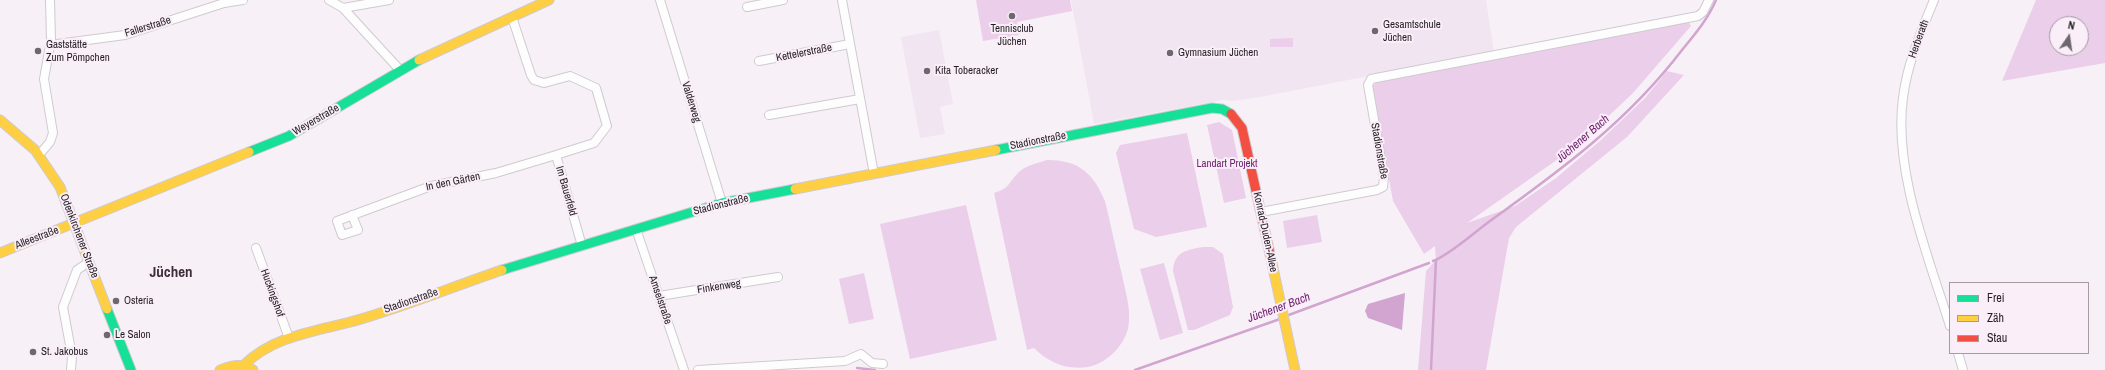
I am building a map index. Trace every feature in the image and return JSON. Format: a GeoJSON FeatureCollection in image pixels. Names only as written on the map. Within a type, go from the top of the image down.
{"type":"FeatureCollection","features":[{"type":"Feature","properties":{"kind":"street"},"geometry":{"type":"LineString","coordinates":[[39,155],[50,142],[53,133],[44,79],[50,45],[50,0]]}},
{"type":"Feature","properties":{"kind":"street","name":"Fallerstraße"},"geometry":{"type":"LineString","coordinates":[[50,45],[125,35],[224,2],[243,0]]}},
{"type":"Feature","properties":{"kind":"street"},"geometry":{"type":"LineString","coordinates":[[329,0],[343,8],[399,69]]}},
{"type":"Feature","properties":{"kind":"street"},"geometry":{"type":"LineString","coordinates":[[343,8],[389,0]]}},
{"type":"Feature","properties":{"kind":"street","name":"Weyerstraße"},"geometry":{"type":"LineString","coordinates":[[75,223],[289,136],[322,118],[399,69],[549,0]]}},
{"type":"Feature","properties":{"kind":"street","name":"Valderweg"},"geometry":{"type":"LineString","coordinates":[[660,0],[722,203]]}},
{"type":"Feature","properties":{"kind":"street"},"geometry":{"type":"LineString","coordinates":[[747,7],[784,0]]}},
{"type":"Feature","properties":{"kind":"street"},"geometry":{"type":"LineString","coordinates":[[842,0],[874,174]]}},
{"type":"Feature","properties":{"kind":"street","name":"Stadionstraße"},"geometry":{"type":"LineString","coordinates":[[1261,212],[1377,190],[1383,187],[1384,177],[1368,85],[1369,81],[1375,78],[1701,15],[1709,0]]}},
{"type":"Feature","properties":{"kind":"street","name":"Herberath"},"geometry":{"type":"LineString","coordinates":[[1934,0],[1906,78],[1902,119],[1906,173],[1916,214],[1949,323]]}},
{"type":"Feature","properties":{"kind":"street","name":"Im Bauerfeld"},"geometry":{"type":"LineString","coordinates":[[512,17],[534,80],[544,83],[570,76],[596,88],[607,126],[594,143],[556,155],[582,246]]}},
{"type":"Feature","properties":{"kind":"street","name":"Kettelerstraße"},"geometry":{"type":"LineString","coordinates":[[759,61],[850,44]]}},
{"type":"Feature","properties":{"kind":"street"},"geometry":{"type":"LineString","coordinates":[[769,115],[860,99]]}},
{"type":"Feature","properties":{"kind":"street","name":"Stadionstraße"},"geometry":{"type":"LineString","coordinates":[[244,365],[256,353],[289,338],[361,318],[502,270],[722,203],[1052,138],[1216,108]]}},
{"type":"Feature","properties":{"kind":"street","name":"Konrad-Duden-Allee"},"geometry":{"type":"LineString","coordinates":[[1216,108],[1230,113],[1240,123],[1283,310],[1295,370]]}},
{"type":"Feature","properties":{"kind":"street","name":"Odenkirchener Straße"},"geometry":{"type":"LineString","coordinates":[[0,120],[9,126],[39,155],[60,187],[131,370]]}},
{"type":"Feature","properties":{"kind":"street"},"geometry":{"type":"LineString","coordinates":[[0,131],[9,126]]}},
{"type":"Feature","properties":{"kind":"street","name":"In den Gärten"},"geometry":{"type":"LineString","coordinates":[[352,215],[431,186],[496,173],[556,155]]}},
{"type":"Feature","properties":{"kind":"street","name":"Alleestraße"},"geometry":{"type":"LineString","coordinates":[[0,253],[75,223]]}},
{"type":"Feature","properties":{"kind":"street","name":"Amselstraße"},"geometry":{"type":"LineString","coordinates":[[636,229],[684,370]]}},
{"type":"Feature","properties":{"kind":"street","name":"Huckingshof"},"geometry":{"type":"LineString","coordinates":[[256,248],[289,338]]}},
{"type":"Feature","properties":{"kind":"street"},"geometry":{"type":"LineString","coordinates":[[71,370],[72,356],[62,309],[77,270],[89,262]]}},
{"type":"Feature","properties":{"kind":"street","name":"Finkenweg"},"geometry":{"type":"LineString","coordinates":[[659,296],[778,277]]}},
{"type":"Feature","properties":{"kind":"street"},"geometry":{"type":"LineString","coordinates":[[698,370],[845,361],[861,354],[872,363],[883,364]]}},
{"type":"Feature","properties":{"kind":"street"},"geometry":{"type":"LineString","coordinates":[[1958,354],[1963,370]]}},
{"type":"Feature","properties":{"kind":"street"},"geometry":{"type":"LineString","coordinates":[[220,370],[232,366],[244,365],[254,370]]}},
{"type":"Feature","properties":{"kind":"shaded area"},"geometry":{"type":"Polygon","coordinates":[[[1071,0],[1486,0],[1494,52],[1260,97],[1233,101],[1223,100],[1094,124],[1071,0]]]}},
{"type":"Feature","properties":{"kind":"shaded area","name":"Kita Toberacker"},"geometry":{"type":"Polygon","coordinates":[[[939,30],[953,104],[940,107],[945,134],[920,138],[901,37],[939,30]]]}},
{"type":"Feature","properties":{"kind":"shaded area"},"geometry":{"type":"Polygon","coordinates":[[[1405,293],[1402,330],[1368,318],[1365,311],[1368,304],[1405,293]]]}},
{"type":"Feature","properties":{"kind":"green space","name":"Tennisclub Jüchen"},"geometry":{"type":"Polygon","coordinates":[[[976,0],[1070,0],[1072,11],[1017,22],[1019,35],[983,41],[976,0]]]}},
{"type":"Feature","properties":{"kind":"green space"},"geometry":{"type":"Polygon","coordinates":[[[2036,0],[2105,0],[2105,63],[2002,81],[2036,0]]]}},
{"type":"Feature","properties":{"kind":"green space"},"geometry":{"type":"Polygon","coordinates":[[[1688,21],[1691,26],[1633,93],[1578,145],[1467,223],[1515,206],[1556,178],[1601,140],[1646,97],[1667,71],[1684,75],[1627,137],[1516,227],[1509,238],[1486,370],[1432,370],[1433,339],[1431,370],[1418,370],[1426,271],[1436,260],[1435,246],[1424,254],[1393,201],[1372,87],[1378,80],[1688,21]]]}},
{"type":"Feature","properties":{"kind":"green space"},"geometry":{"type":"Polygon","coordinates":[[[1293,38],[1293,47],[1270,47],[1270,39],[1293,38]]]}},
{"type":"Feature","properties":{"kind":"green space","name":"Landart Projekt"},"geometry":{"type":"Polygon","coordinates":[[[1219,122],[1232,130],[1246,198],[1224,203],[1207,125],[1219,122]]]}},
{"type":"Feature","properties":{"kind":"green space"},"geometry":{"type":"Polygon","coordinates":[[[1187,133],[1207,227],[1156,237],[1134,229],[1116,153],[1120,145],[1187,133]]]}},
{"type":"Feature","properties":{"kind":"green space"},"geometry":{"type":"Polygon","coordinates":[[[1047,160],[1068,162],[1084,170],[1100,191],[1105,201],[1127,298],[1129,320],[1126,336],[1122,343],[1110,356],[1096,365],[1088,367],[1080,368],[1065,366],[1046,358],[1034,348],[1027,350],[994,193],[1007,187],[1016,175],[1026,167],[1047,160]]]}},
{"type":"Feature","properties":{"kind":"green space"},"geometry":{"type":"Polygon","coordinates":[[[966,205],[997,340],[910,359],[880,224],[966,205]]]}},
{"type":"Feature","properties":{"kind":"green space"},"geometry":{"type":"Polygon","coordinates":[[[1317,215],[1322,242],[1287,248],[1283,221],[1317,215]]]}},
{"type":"Feature","properties":{"kind":"green space"},"geometry":{"type":"Polygon","coordinates":[[[1213,247],[1223,254],[1233,307],[1230,315],[1194,330],[1188,330],[1173,271],[1174,265],[1178,256],[1182,253],[1191,249],[1213,247]]]}},
{"type":"Feature","properties":{"kind":"green space"},"geometry":{"type":"Polygon","coordinates":[[[1164,263],[1183,333],[1160,340],[1140,269],[1164,263]]]}},
{"type":"Feature","properties":{"kind":"green space"},"geometry":{"type":"Polygon","coordinates":[[[864,273],[874,319],[849,324],[839,279],[864,273]]]}},
{"type":"Feature","properties":{"kind":"waterway","name":"Jüchener Bach"},"geometry":{"type":"LineString","coordinates":[[1433,261],[1454,249],[1542,183],[1616,122],[1661,76],[1701,26],[1716,0]]}},
{"type":"Feature","properties":{"kind":"waterway"},"geometry":{"type":"LineString","coordinates":[[1431,370],[1436,260]]}},
{"type":"Feature","properties":{"kind":"waterway","name":"Jüchener Bach"},"geometry":{"type":"LineString","coordinates":[[1286,316],[1429,263]]}},
{"type":"Feature","properties":{"kind":"waterway","name":"Jüchener Bach"},"geometry":{"type":"LineString","coordinates":[[1135,370],[1280,319]]}},
{"type":"Feature","properties":{"kind":"waterway","name":"Jüchener Bach"},"geometry":{"type":"LineString","coordinates":[[857,368],[875,370]]}},
{"type":"Feature","properties":{"kind":"traffic: fast"},"geometry":{"type":"LineString","coordinates":[[249,152],[289,136],[419,60]]}},
{"type":"Feature","properties":{"kind":"traffic: fast"},"geometry":{"type":"LineString","coordinates":[[996,150],[1212,108],[1222,109],[1231,114]]}},
{"type":"Feature","properties":{"kind":"traffic: fast"},"geometry":{"type":"LineString","coordinates":[[502,270],[722,203],[795,189]]}},
{"type":"Feature","properties":{"kind":"traffic: fast"},"geometry":{"type":"LineString","coordinates":[[107,309],[131,370]]}},
{"type":"Feature","properties":{"kind":"traffic: slow"},"geometry":{"type":"LineString","coordinates":[[419,60],[549,0]]}},
{"type":"Feature","properties":{"kind":"traffic: slow"},"geometry":{"type":"LineString","coordinates":[[0,120],[35,150],[60,187],[107,309]]}},
{"type":"Feature","properties":{"kind":"traffic: slow"},"geometry":{"type":"LineString","coordinates":[[795,189],[996,150]]}},
{"type":"Feature","properties":{"kind":"traffic: slow"},"geometry":{"type":"LineString","coordinates":[[0,253],[249,152]]}},
{"type":"Feature","properties":{"kind":"traffic: slow"},"geometry":{"type":"LineString","coordinates":[[1270,254],[1295,370]]}},
{"type":"Feature","properties":{"kind":"traffic: slow"},"geometry":{"type":"LineString","coordinates":[[244,365],[270,346],[284,340],[379,314],[502,270]]}},
{"type":"Feature","properties":{"kind":"traffic: slow"},"geometry":{"type":"LineString","coordinates":[[220,370],[237,366],[245,366],[253,370]]}},
{"type":"Feature","properties":{"kind":"traffic: jam"},"geometry":{"type":"LineString","coordinates":[[1231,114],[1242,128],[1270,254]]}},
{"type":"Feature","properties":{"kind":"place","name":"Tennisclub Jüchen"},"geometry":{"type":"Point","coordinates":[1012,16]}},
{"type":"Feature","properties":{"kind":"place","name":"Gesamtschule Jüchen"},"geometry":{"type":"Point","coordinates":[1375,31]}},
{"type":"Feature","properties":{"kind":"place","name":"Gaststätte Zum Pömpchen"},"geometry":{"type":"Point","coordinates":[38,51]}},
{"type":"Feature","properties":{"kind":"place","name":"Gymnasium Jüchen"},"geometry":{"type":"Point","coordinates":[1170,53]}},
{"type":"Feature","properties":{"kind":"place","name":"Kita Toberacker"},"geometry":{"type":"Point","coordinates":[927,71]}},
{"type":"Feature","properties":{"kind":"place","name":"Osteria"},"geometry":{"type":"Point","coordinates":[116,301]}},
{"type":"Feature","properties":{"kind":"place","name":"Le Salon"},"geometry":{"type":"Point","coordinates":[107,335]}},
{"type":"Feature","properties":{"kind":"place","name":"St. Jakobus"},"geometry":{"type":"Point","coordinates":[33,352]}},
{"type":"Feature","properties":{"kind":"district","name":"Jüchen"},"geometry":{"type":"Point","coordinates":[171,273]}}]}
